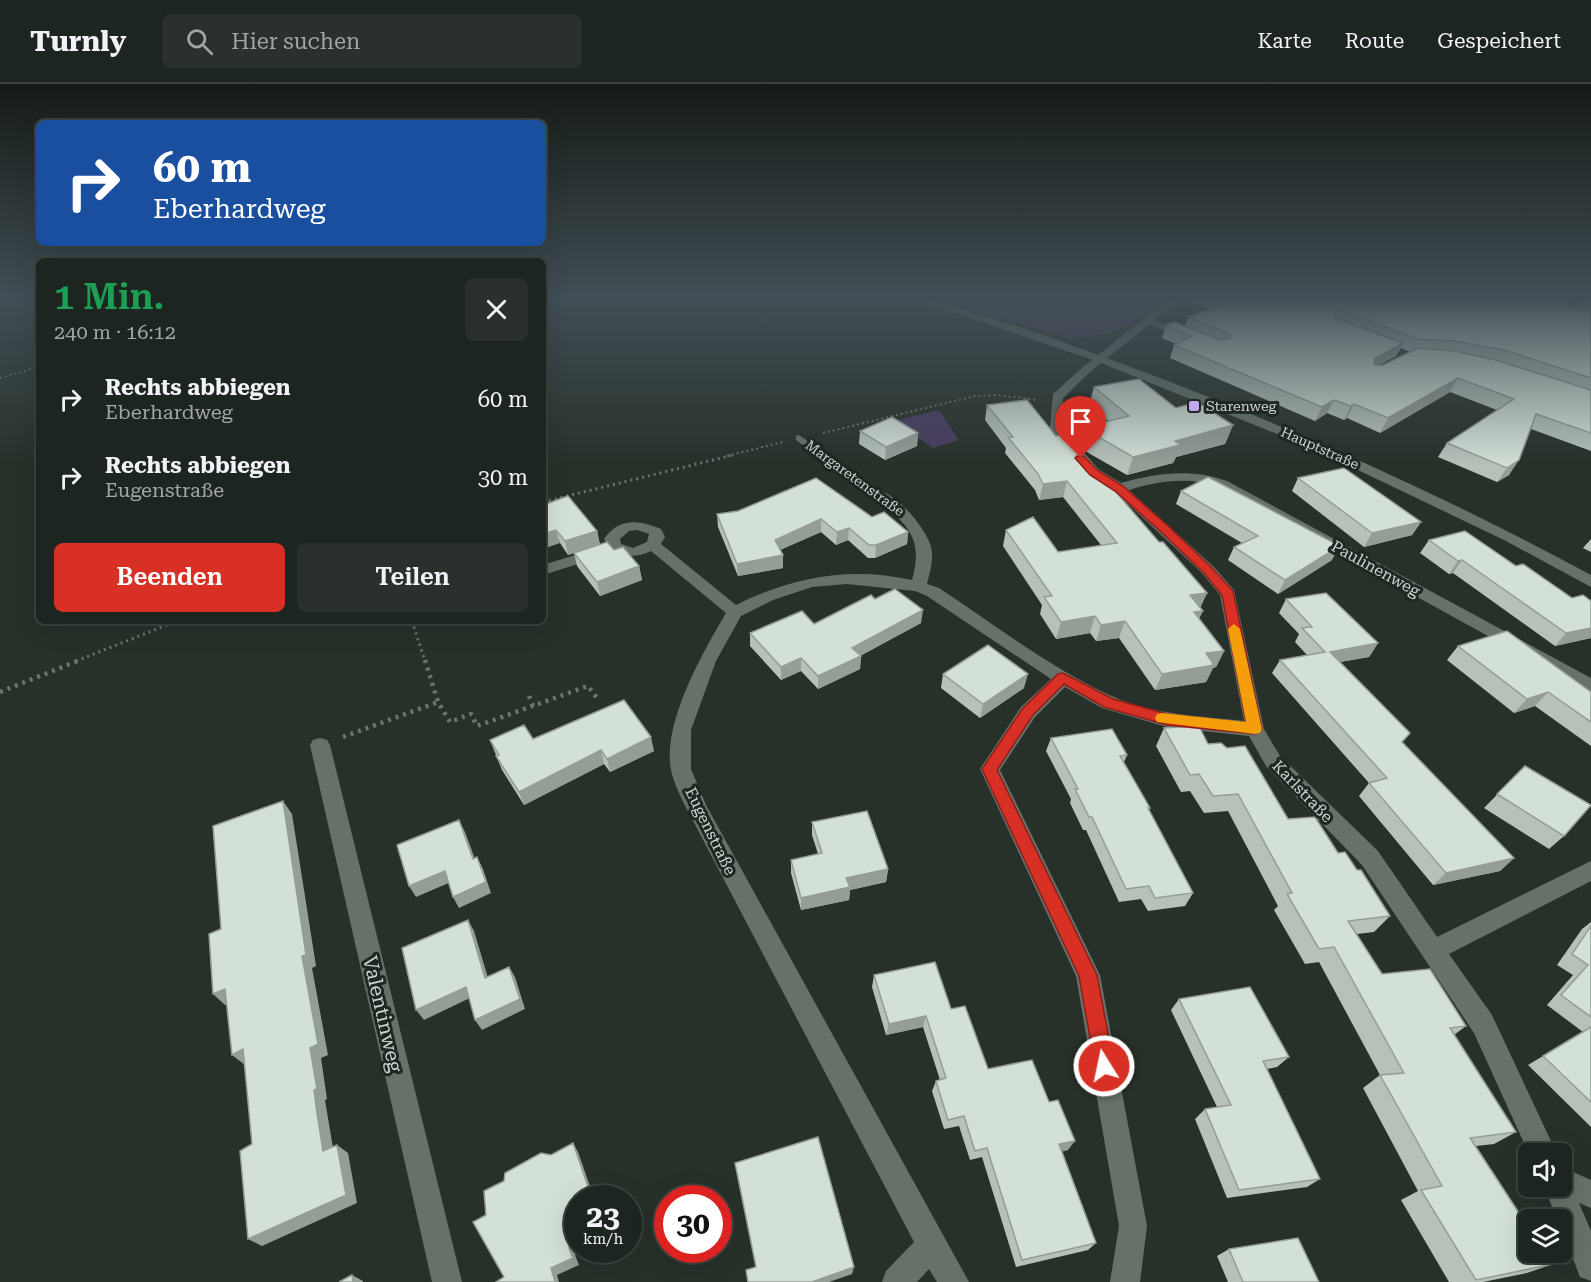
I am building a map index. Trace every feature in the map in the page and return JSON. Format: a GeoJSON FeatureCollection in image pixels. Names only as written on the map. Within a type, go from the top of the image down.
{"type":"FeatureCollection","features":[{"type":"Feature","properties":{"kind":"street","name":"Hauptstraße"},"geometry":{"type":"LineString","coordinates":[[1086,354],[1317,445],[1509,537],[1591,582]]}},
{"type":"Feature","properties":{"kind":"street"},"geometry":{"type":"LineString","coordinates":[[1100,359],[1107,354]]}},
{"type":"Feature","properties":{"kind":"street","name":"Karlstraße"},"geometry":{"type":"LineString","coordinates":[[1100,359],[1057,397],[1056,429],[1093,472],[1119,488],[1208,570],[1228,594],[1255,729],[1273,761],[1370,858],[1483,1024],[1538,1143]]}},
{"type":"Feature","properties":{"kind":"street","name":"Paulinenweg"},"geometry":{"type":"LineString","coordinates":[[1119,488],[1143,481],[1178,476],[1212,480],[1257,501],[1591,686]]}},
{"type":"Feature","properties":{"kind":"street","name":"Margaretenstraße"},"geometry":{"type":"LineString","coordinates":[[878,494],[908,517],[918,532],[925,559],[918,587]]}},
{"type":"Feature","properties":{"kind":"street"},"geometry":{"type":"LineString","coordinates":[[546,569],[615,547],[634,553],[653,545],[657,537],[656,532],[639,525],[625,528],[615,534],[612,539],[615,547]]}},
{"type":"Feature","properties":{"kind":"street"},"geometry":{"type":"LineString","coordinates":[[653,545],[735,612],[767,596],[811,582],[847,579],[902,583],[933,592],[1063,678],[1109,703],[1167,720],[1255,729]]}},
{"type":"Feature","properties":{"kind":"street","name":"Eugenstraße"},"geometry":{"type":"LineString","coordinates":[[735,612],[707,661],[682,730],[681,769],[696,807],[931,1245],[954,1282]]}},
{"type":"Feature","properties":{"kind":"street"},"geometry":{"type":"LineString","coordinates":[[1063,678],[1028,712],[990,769],[1088,975],[1133,1226],[1125,1282]]}},
{"type":"Feature","properties":{"kind":"street","name":"Valentinweg"},"geometry":{"type":"LineString","coordinates":[[320,745],[447,1282]]}},
{"type":"Feature","properties":{"kind":"street"},"geometry":{"type":"LineString","coordinates":[[1433,951],[1591,870]]}},
{"type":"Feature","properties":{"kind":"street"},"geometry":{"type":"LineString","coordinates":[[1572,1185],[1591,1194]]}},
{"type":"Feature","properties":{"kind":"street"},"geometry":{"type":"LineString","coordinates":[[1563,1197],[1591,1266]]}},
{"type":"Feature","properties":{"kind":"street"},"geometry":{"type":"LineString","coordinates":[[897,1282],[931,1245]]}},
{"type":"Feature","properties":{"kind":"lane","name":"Margaretenstraße"},"geometry":{"type":"LineString","coordinates":[[799,438],[878,494]]}},
{"type":"Feature","properties":{"kind":"path"},"geometry":{"type":"LineString","coordinates":[[0,378],[36,368]]}},
{"type":"Feature","properties":{"kind":"path"},"geometry":{"type":"LineString","coordinates":[[0,692],[170,624]]}},
{"type":"Feature","properties":{"kind":"path"},"geometry":{"type":"LineString","coordinates":[[413,624],[438,702],[450,722],[471,714],[477,726],[588,686],[597,698]]}},
{"type":"Feature","properties":{"kind":"path"},"geometry":{"type":"LineString","coordinates":[[529,696],[533,706]]}},
{"type":"Feature","properties":{"kind":"path"},"geometry":{"type":"LineString","coordinates":[[320,745],[438,702]]}},
{"type":"Feature","properties":{"kind":"shaded area"},"geometry":{"type":"Polygon","coordinates":[[[939,410],[959,440],[933,448],[894,421],[939,410]]]}},
{"type":"Feature","properties":{"kind":"building"},"geometry":{"type":"Polygon","coordinates":[[[1195,354],[1383,354],[1375,358],[1374,365],[1383,365],[1406,354],[1468,354],[1496,360],[1591,390],[1591,433],[1536,414],[1519,460],[1507,468],[1447,443],[1514,399],[1458,378],[1388,418],[1354,404],[1351,406],[1334,400],[1322,407],[1195,354]]]}},
{"type":"Feature","properties":{"kind":"building"},"geometry":{"type":"Polygon","coordinates":[[[1516,354],[1591,354],[1591,378],[1516,354]]]}},
{"type":"Feature","properties":{"kind":"building"},"geometry":{"type":"Polygon","coordinates":[[[1139,379],[1176,408],[1197,402],[1233,425],[1175,441],[1180,445],[1133,457],[1085,427],[1129,416],[1094,387],[1139,379]]]}},
{"type":"Feature","properties":{"kind":"building"},"geometry":{"type":"Polygon","coordinates":[[[1027,400],[1056,436],[1066,434],[1159,542],[1163,542],[1207,593],[1190,595],[1203,611],[1194,612],[1224,651],[1206,653],[1214,665],[1162,674],[1125,621],[1101,625],[1095,616],[1061,622],[1044,597],[1052,596],[1006,530],[1033,517],[1058,552],[1117,543],[1067,481],[1043,484],[1038,474],[1008,437],[1013,437],[987,405],[1027,400]]]}},
{"type":"Feature","properties":{"kind":"building"},"geometry":{"type":"Polygon","coordinates":[[[892,417],[918,433],[886,447],[860,431],[892,417]]]}},
{"type":"Feature","properties":{"kind":"building"},"geometry":{"type":"Polygon","coordinates":[[[1344,468],[1421,522],[1372,533],[1298,478],[1344,468]]]}},
{"type":"Feature","properties":{"kind":"building"},"geometry":{"type":"Polygon","coordinates":[[[1208,477],[1340,546],[1285,580],[1234,547],[1258,536],[1181,491],[1208,477]]]}},
{"type":"Feature","properties":{"kind":"building"},"geometry":{"type":"Polygon","coordinates":[[[816,478],[872,517],[884,512],[908,532],[876,545],[869,545],[849,528],[837,532],[821,519],[775,540],[783,555],[737,564],[717,514],[738,511],[816,478]]]}},
{"type":"Feature","properties":{"kind":"building"},"geometry":{"type":"Polygon","coordinates":[[[568,496],[597,531],[565,541],[556,530],[546,533],[546,504],[568,496]]]}},
{"type":"Feature","properties":{"kind":"building"},"geometry":{"type":"Polygon","coordinates":[[[1465,531],[1516,566],[1523,564],[1572,598],[1583,595],[1591,601],[1591,628],[1566,633],[1462,560],[1458,561],[1429,540],[1465,531]]]}},
{"type":"Feature","properties":{"kind":"building"},"geometry":{"type":"Polygon","coordinates":[[[607,542],[614,550],[623,547],[639,566],[597,582],[574,553],[607,542]]]}},
{"type":"Feature","properties":{"kind":"building"},"geometry":{"type":"Polygon","coordinates":[[[895,589],[923,610],[852,648],[861,656],[818,676],[801,658],[781,667],[750,633],[802,611],[814,624],[871,595],[875,599],[895,589]]]}},
{"type":"Feature","properties":{"kind":"building"},"geometry":{"type":"Polygon","coordinates":[[[1326,593],[1378,643],[1330,652],[1410,733],[1402,742],[1514,858],[1446,873],[1369,783],[1387,778],[1280,660],[1325,652],[1302,628],[1312,627],[1286,599],[1326,593]]]}},
{"type":"Feature","properties":{"kind":"building"},"geometry":{"type":"Polygon","coordinates":[[[1507,631],[1591,692],[1591,722],[1548,692],[1527,699],[1458,646],[1507,631]]]}},
{"type":"Feature","properties":{"kind":"building"},"geometry":{"type":"Polygon","coordinates":[[[988,645],[1028,674],[983,704],[943,674],[988,645]]]}},
{"type":"Feature","properties":{"kind":"building"},"geometry":{"type":"Polygon","coordinates":[[[624,700],[651,737],[607,759],[601,750],[519,792],[496,756],[499,755],[490,740],[524,725],[533,739],[624,700]]]}},
{"type":"Feature","properties":{"kind":"building"},"geometry":{"type":"Polygon","coordinates":[[[1199,726],[1208,744],[1221,743],[1227,748],[1245,746],[1288,819],[1315,817],[1338,853],[1345,852],[1357,870],[1361,870],[1390,916],[1348,921],[1382,974],[1430,969],[1466,1026],[1450,1028],[1516,1132],[1470,1138],[1518,1212],[1518,1263],[1553,1264],[1476,1280],[1421,1190],[1442,1186],[1380,1075],[1404,1073],[1334,947],[1319,949],[1287,894],[1292,893],[1238,794],[1213,796],[1199,774],[1190,775],[1164,728],[1199,726]]]}},
{"type":"Feature","properties":{"kind":"building"},"geometry":{"type":"Polygon","coordinates":[[[1112,729],[1127,755],[1120,756],[1150,808],[1148,808],[1193,893],[1155,898],[1149,886],[1126,889],[1051,738],[1112,729]]]}},
{"type":"Feature","properties":{"kind":"building"},"geometry":{"type":"Polygon","coordinates":[[[1525,766],[1591,805],[1564,836],[1497,794],[1525,766]]]}},
{"type":"Feature","properties":{"kind":"building"},"geometry":{"type":"Polygon","coordinates":[[[283,801],[306,955],[302,956],[318,1044],[310,1048],[317,1089],[314,1090],[323,1151],[337,1145],[346,1195],[248,1239],[240,1151],[252,1144],[243,1049],[232,1055],[225,989],[213,994],[209,934],[221,929],[213,826],[283,801]]]}},
{"type":"Feature","properties":{"kind":"building"},"geometry":{"type":"Polygon","coordinates":[[[867,811],[888,869],[846,878],[850,887],[801,898],[791,860],[822,853],[812,822],[867,811]]]}},
{"type":"Feature","properties":{"kind":"building"},"geometry":{"type":"Polygon","coordinates":[[[459,820],[473,859],[477,857],[486,882],[453,897],[445,871],[409,886],[397,845],[459,820]]]}},
{"type":"Feature","properties":{"kind":"building"},"geometry":{"type":"Polygon","coordinates":[[[468,920],[485,978],[509,967],[520,999],[475,1020],[466,987],[416,1010],[402,948],[468,920]]]}},
{"type":"Feature","properties":{"kind":"building"},"geometry":{"type":"Polygon","coordinates":[[[1591,926],[1591,1017],[1561,995],[1588,965],[1572,954],[1591,926]]]}},
{"type":"Feature","properties":{"kind":"building"},"geometry":{"type":"Polygon","coordinates":[[[935,962],[951,1009],[965,1006],[988,1069],[1032,1060],[1049,1102],[1058,1100],[1075,1141],[1059,1144],[1096,1243],[1022,1260],[987,1148],[975,1151],[964,1116],[948,1120],[936,1081],[946,1078],[926,1016],[889,1024],[874,975],[935,962]]]}},
{"type":"Feature","properties":{"kind":"building"},"geometry":{"type":"Polygon","coordinates":[[[1250,987],[1289,1057],[1263,1061],[1320,1179],[1239,1190],[1205,1109],[1231,1105],[1179,999],[1250,987]]]}},
{"type":"Feature","properties":{"kind":"building"},"geometry":{"type":"Polygon","coordinates":[[[1591,1027],[1591,1102],[1543,1056],[1591,1027]]]}},
{"type":"Feature","properties":{"kind":"building"},"geometry":{"type":"Polygon","coordinates":[[[818,1137],[854,1267],[812,1282],[748,1282],[746,1270],[756,1267],[735,1163],[818,1137]]]}},
{"type":"Feature","properties":{"kind":"building"},"geometry":{"type":"Polygon","coordinates":[[[573,1143],[588,1185],[564,1185],[564,1262],[551,1268],[555,1282],[496,1282],[504,1277],[473,1222],[486,1215],[484,1191],[504,1181],[505,1173],[541,1153],[551,1155],[573,1143]]]}},
{"type":"Feature","properties":{"kind":"building"},"geometry":{"type":"Polygon","coordinates":[[[1298,1238],[1319,1282],[1243,1282],[1229,1249],[1298,1238]]]}},
{"type":"Feature","properties":{"kind":"building"},"geometry":{"type":"Polygon","coordinates":[[[352,1275],[353,1282],[339,1282],[352,1275]]]}},
{"type":"Feature","properties":{"kind":"slow traffic"},"geometry":{"type":"LineString","coordinates":[[1162,718],[1255,729],[1234,629]]}},
{"type":"Feature","properties":{"kind":"place","name":"Starenweg"},"geometry":{"type":"Point","coordinates":[1194,406]}},
{"type":"Feature","properties":{"kind":"route"},"geometry":{"type":"LineString","coordinates":[[1081,458],[1093,472],[1119,488],[1163,528],[1208,570],[1228,594],[1255,729],[1167,720],[1109,703],[1063,678],[1028,712],[990,769],[1088,975],[1104,1066]]}}]}
